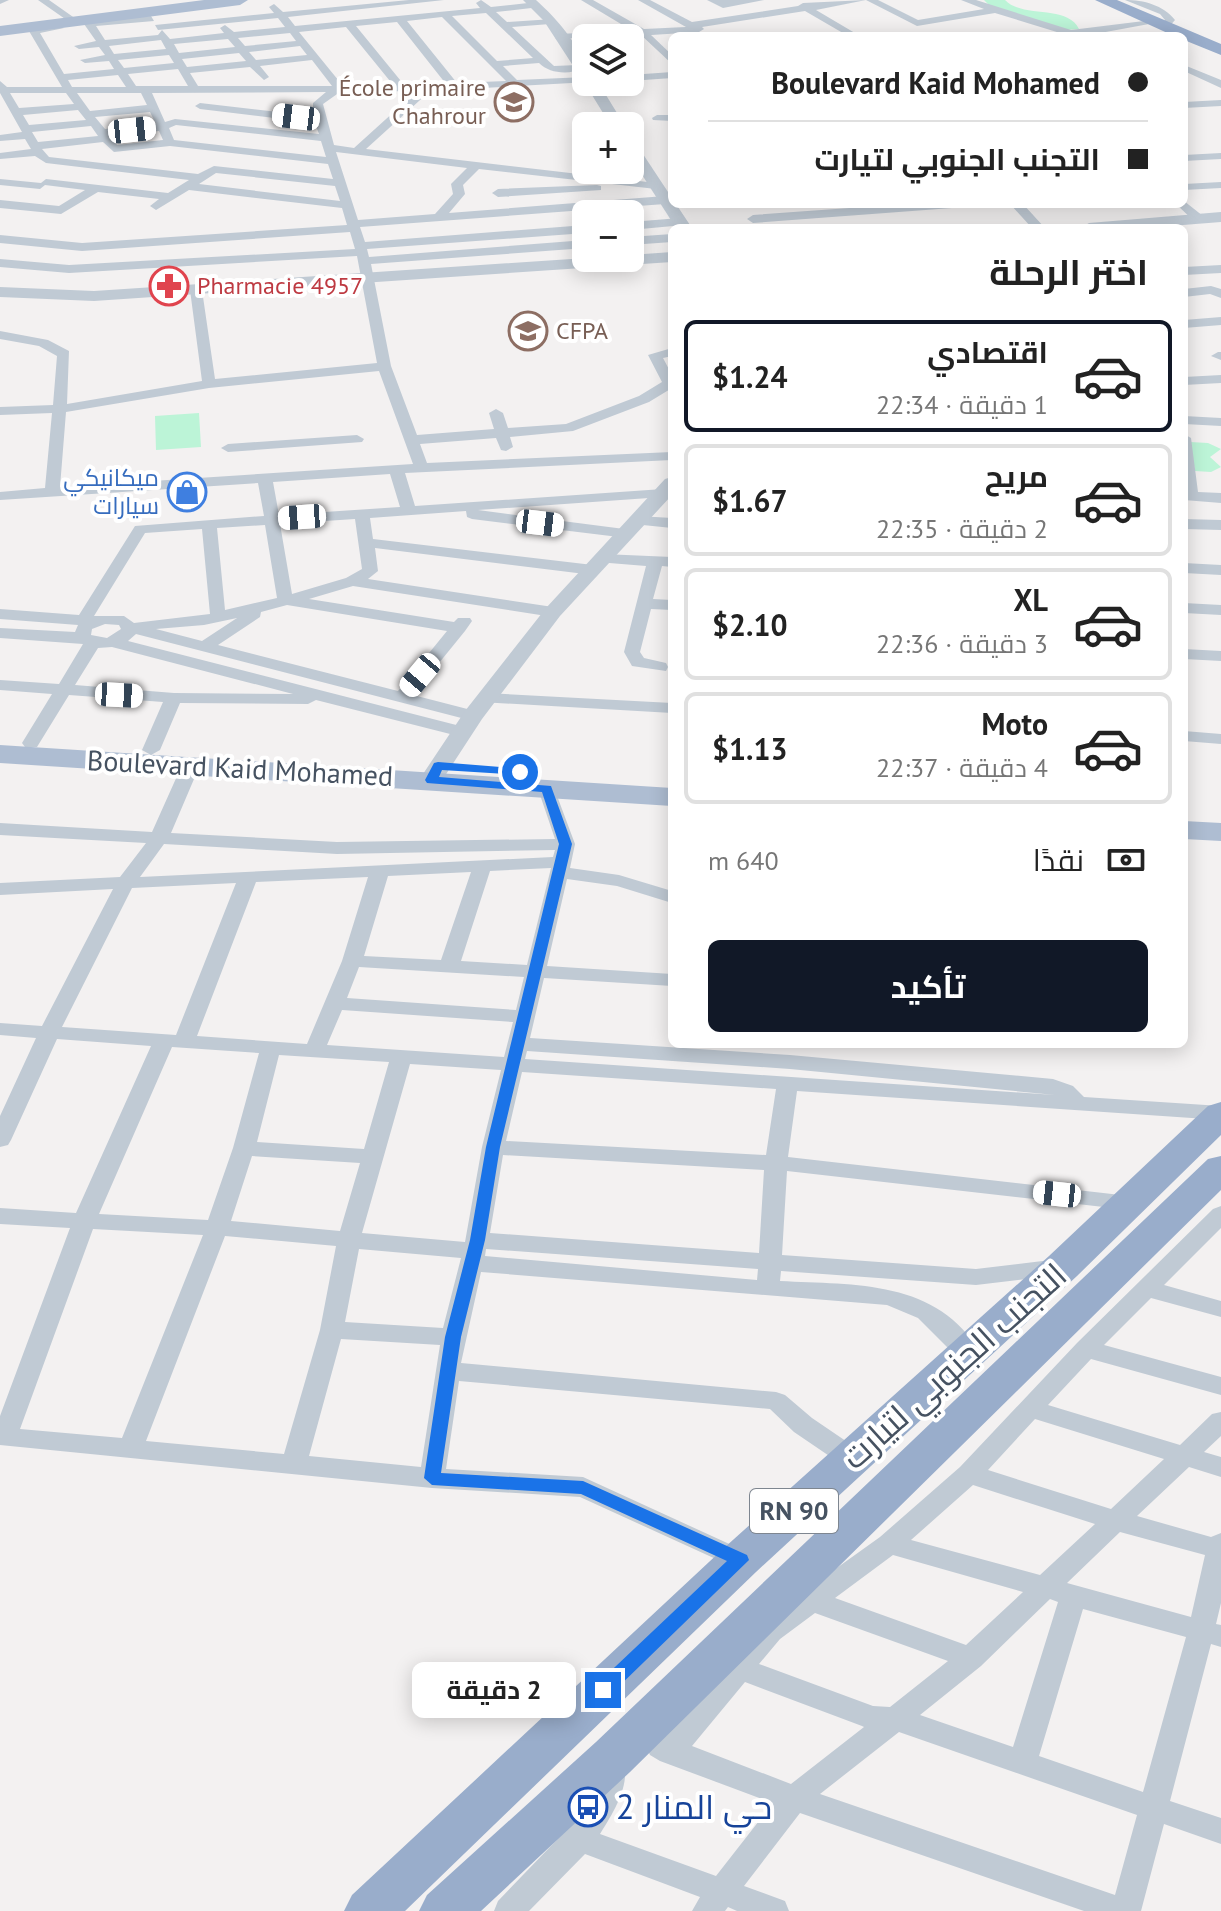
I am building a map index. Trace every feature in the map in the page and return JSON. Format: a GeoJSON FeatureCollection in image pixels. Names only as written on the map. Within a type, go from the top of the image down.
{"type":"FeatureCollection","features":[{"type":"Feature","properties":{"kind":"highway"},"geometry":{"type":"LineString","coordinates":[[1087,0],[1168,31]]}},
{"type":"Feature","properties":{"kind":"highway"},"geometry":{"type":"LineString","coordinates":[[1103,0],[1168,31]]}},
{"type":"Feature","properties":{"kind":"highway"},"geometry":{"type":"LineString","coordinates":[[1188,38],[1221,50]]}},
{"type":"Feature","properties":{"kind":"highway"},"geometry":{"type":"LineString","coordinates":[[1188,44],[1221,58]]}},
{"type":"Feature","properties":{"kind":"highway","name":"التجنب الجنوبي لتيارت"},"geometry":{"type":"LineString","coordinates":[[370,1911],[740,1560],[969,1354],[1221,1114]]}},
{"type":"Feature","properties":{"kind":"highway","name":"التجنب الجنوبي لتيارت"},"geometry":{"type":"LineString","coordinates":[[445,1911],[640,1748],[1221,1169]]}},
{"type":"Feature","properties":{"kind":"main road"},"geometry":{"type":"LineString","coordinates":[[0,31],[208,8],[240,0]]}},
{"type":"Feature","properties":{"kind":"main road"},"geometry":{"type":"LineString","coordinates":[[40,26],[71,19],[208,8]]}},
{"type":"Feature","properties":{"kind":"main road","name":"Boulevard Kaid Mohamed"},"geometry":{"type":"LineString","coordinates":[[0,741],[444,774],[547,789],[668,797]]}},
{"type":"Feature","properties":{"kind":"main road","name":"Boulevard Kaid Mohamed"},"geometry":{"type":"LineString","coordinates":[[0,754],[191,765],[668,782]]}},
{"type":"Feature","properties":{"kind":"main road"},"geometry":{"type":"LineString","coordinates":[[1188,815],[1221,817]]}},
{"type":"Feature","properties":{"kind":"main road"},"geometry":{"type":"LineString","coordinates":[[1188,830],[1221,832]]}},
{"type":"Feature","properties":{"kind":"street"},"geometry":{"type":"LineString","coordinates":[[43,0],[71,19]]}},
{"type":"Feature","properties":{"kind":"street"},"geometry":{"type":"LineString","coordinates":[[278,11],[329,0]]}},
{"type":"Feature","properties":{"kind":"street"},"geometry":{"type":"LineString","coordinates":[[439,0],[278,11],[208,8],[155,23],[40,26],[69,90],[114,149],[170,143],[327,149],[572,176]]}},
{"type":"Feature","properties":{"kind":"street"},"geometry":{"type":"LineString","coordinates":[[478,0],[551,69],[572,73]]}},
{"type":"Feature","properties":{"kind":"street"},"geometry":{"type":"LineString","coordinates":[[589,2],[613,0]]}},
{"type":"Feature","properties":{"kind":"street"},"geometry":{"type":"LineString","coordinates":[[643,0],[700,30]]}},
{"type":"Feature","properties":{"kind":"street"},"geometry":{"type":"LineString","coordinates":[[712,0],[723,5],[759,0]]}},
{"type":"Feature","properties":{"kind":"street"},"geometry":{"type":"LineString","coordinates":[[790,0],[848,32]]}},
{"type":"Feature","properties":{"kind":"street"},"geometry":{"type":"LineString","coordinates":[[644,33],[700,30],[861,0]]}},
{"type":"Feature","properties":{"kind":"street"},"geometry":{"type":"LineString","coordinates":[[871,0],[917,23],[994,10]]}},
{"type":"Feature","properties":{"kind":"street"},"geometry":{"type":"LineString","coordinates":[[966,0],[1059,32]]}},
{"type":"Feature","properties":{"kind":"street"},"geometry":{"type":"LineString","coordinates":[[1130,0],[1163,12],[1170,20],[1168,31]]}},
{"type":"Feature","properties":{"kind":"street"},"geometry":{"type":"LineString","coordinates":[[62,77],[121,71],[231,35],[533,2],[550,21],[572,55]]}},
{"type":"Feature","properties":{"kind":"street"},"geometry":{"type":"LineString","coordinates":[[589,2],[628,24]]}},
{"type":"Feature","properties":{"kind":"street"},"geometry":{"type":"LineString","coordinates":[[208,8],[264,77]]}},
{"type":"Feature","properties":{"kind":"street"},"geometry":{"type":"LineString","coordinates":[[278,11],[339,88]]}},
{"type":"Feature","properties":{"kind":"street"},"geometry":{"type":"LineString","coordinates":[[444,14],[516,85]]}},
{"type":"Feature","properties":{"kind":"street"},"geometry":{"type":"LineString","coordinates":[[399,18],[455,88]]}},
{"type":"Feature","properties":{"kind":"street"},"geometry":{"type":"LineString","coordinates":[[503,25],[550,21]]}},
{"type":"Feature","properties":{"kind":"street"},"geometry":{"type":"LineString","coordinates":[[155,23],[194,86]]}},
{"type":"Feature","properties":{"kind":"street"},"geometry":{"type":"LineString","coordinates":[[348,23],[402,89]]}},
{"type":"Feature","properties":{"kind":"street"},"geometry":{"type":"LineString","coordinates":[[89,24],[121,71],[153,108],[170,143]]}},
{"type":"Feature","properties":{"kind":"street"},"geometry":{"type":"LineString","coordinates":[[1089,32],[1144,24]]}},
{"type":"Feature","properties":{"kind":"street"},"geometry":{"type":"LineString","coordinates":[[644,33],[668,57]]}},
{"type":"Feature","properties":{"kind":"street"},"geometry":{"type":"LineString","coordinates":[[560,37],[572,36]]}},
{"type":"Feature","properties":{"kind":"street"},"geometry":{"type":"LineString","coordinates":[[85,60],[301,43]]}},
{"type":"Feature","properties":{"kind":"street"},"geometry":{"type":"LineString","coordinates":[[79,46],[102,44],[252,63],[315,57]]}},
{"type":"Feature","properties":{"kind":"street"},"geometry":{"type":"LineString","coordinates":[[484,54],[530,49]]}},
{"type":"Feature","properties":{"kind":"street"},"geometry":{"type":"LineString","coordinates":[[493,64],[541,60]]}},
{"type":"Feature","properties":{"kind":"street"},"geometry":{"type":"LineString","coordinates":[[1188,69],[1208,76],[1221,85]]}},
{"type":"Feature","properties":{"kind":"street"},"geometry":{"type":"LineString","coordinates":[[311,73],[326,71]]}},
{"type":"Feature","properties":{"kind":"street"},"geometry":{"type":"LineString","coordinates":[[644,77],[668,75]]}},
{"type":"Feature","properties":{"kind":"street"},"geometry":{"type":"LineString","coordinates":[[200,178],[46,160],[20,128],[1,88],[69,90],[194,86],[264,77],[281,82],[339,88],[402,89],[516,85],[572,78]]}},
{"type":"Feature","properties":{"kind":"street"},"geometry":{"type":"LineString","coordinates":[[194,86],[229,88],[281,82]]}},
{"type":"Feature","properties":{"kind":"street"},"geometry":{"type":"LineString","coordinates":[[232,128],[281,82]]}},
{"type":"Feature","properties":{"kind":"street"},"geometry":{"type":"LineString","coordinates":[[20,128],[104,136],[162,127],[229,88]]}},
{"type":"Feature","properties":{"kind":"street"},"geometry":{"type":"LineString","coordinates":[[339,88],[318,103],[319,120],[369,279],[384,366],[422,468]]}},
{"type":"Feature","properties":{"kind":"street"},"geometry":{"type":"LineString","coordinates":[[356,152],[427,88]]}},
{"type":"Feature","properties":{"kind":"street"},"geometry":{"type":"LineString","coordinates":[[1188,105],[1221,103]]}},
{"type":"Feature","properties":{"kind":"street"},"geometry":{"type":"LineString","coordinates":[[200,106],[319,120]]}},
{"type":"Feature","properties":{"kind":"street"},"geometry":{"type":"LineString","coordinates":[[0,138],[20,128],[88,114],[153,108]]}},
{"type":"Feature","properties":{"kind":"street"},"geometry":{"type":"LineString","coordinates":[[0,156],[20,128],[88,114]]}},
{"type":"Feature","properties":{"kind":"street"},"geometry":{"type":"LineString","coordinates":[[657,118],[668,118]]}},
{"type":"Feature","properties":{"kind":"street"},"geometry":{"type":"LineString","coordinates":[[175,122],[232,128],[327,149]]}},
{"type":"Feature","properties":{"kind":"street"},"geometry":{"type":"LineString","coordinates":[[0,172],[20,128]]}},
{"type":"Feature","properties":{"kind":"street"},"geometry":{"type":"LineString","coordinates":[[1188,158],[1221,156]]}},
{"type":"Feature","properties":{"kind":"street"},"geometry":{"type":"LineString","coordinates":[[6,205],[72,163]]}},
{"type":"Feature","properties":{"kind":"street"},"geometry":{"type":"LineString","coordinates":[[439,217],[459,194],[457,184],[476,165]]}},
{"type":"Feature","properties":{"kind":"street"},"geometry":{"type":"LineString","coordinates":[[644,165],[661,190]]}},
{"type":"Feature","properties":{"kind":"street"},"geometry":{"type":"LineString","coordinates":[[156,206],[214,169],[339,183]]}},
{"type":"Feature","properties":{"kind":"street"},"geometry":{"type":"LineString","coordinates":[[508,169],[491,188],[498,193],[627,184]]}},
{"type":"Feature","properties":{"kind":"street"},"geometry":{"type":"LineString","coordinates":[[0,182],[96,188],[170,197]]}},
{"type":"Feature","properties":{"kind":"street"},"geometry":{"type":"LineString","coordinates":[[639,184],[661,190]]}},
{"type":"Feature","properties":{"kind":"street"},"geometry":{"type":"LineString","coordinates":[[1188,187],[1221,185]]}},
{"type":"Feature","properties":{"kind":"street"},"geometry":{"type":"LineString","coordinates":[[187,186],[346,205]]}},
{"type":"Feature","properties":{"kind":"street"},"geometry":{"type":"LineString","coordinates":[[6,205],[61,210],[96,188]]}},
{"type":"Feature","properties":{"kind":"street"},"geometry":{"type":"LineString","coordinates":[[0,239],[82,247],[197,239],[485,213],[661,190]]}},
{"type":"Feature","properties":{"kind":"street"},"geometry":{"type":"LineString","coordinates":[[485,213],[498,193]]}},
{"type":"Feature","properties":{"kind":"street"},"geometry":{"type":"LineString","coordinates":[[753,219],[840,208]]}},
{"type":"Feature","properties":{"kind":"street"},"geometry":{"type":"LineString","coordinates":[[1020,208],[1035,224]]}},
{"type":"Feature","properties":{"kind":"street"},"geometry":{"type":"LineString","coordinates":[[1187,208],[1199,219]]}},
{"type":"Feature","properties":{"kind":"street"},"geometry":{"type":"LineString","coordinates":[[1163,224],[1221,217]]}},
{"type":"Feature","properties":{"kind":"street"},"geometry":{"type":"LineString","coordinates":[[644,226],[668,225]]}},
{"type":"Feature","properties":{"kind":"street"},"geometry":{"type":"LineString","coordinates":[[362,253],[572,230]]}},
{"type":"Feature","properties":{"kind":"street"},"geometry":{"type":"LineString","coordinates":[[644,240],[668,238]]}},
{"type":"Feature","properties":{"kind":"street"},"geometry":{"type":"LineString","coordinates":[[197,239],[209,384]]}},
{"type":"Feature","properties":{"kind":"street"},"geometry":{"type":"LineString","coordinates":[[0,263],[69,269],[572,245]]}},
{"type":"Feature","properties":{"kind":"street"},"geometry":{"type":"LineString","coordinates":[[0,292],[94,296],[668,257]]}},
{"type":"Feature","properties":{"kind":"street"},"geometry":{"type":"LineString","coordinates":[[1188,268],[1221,269]]}},
{"type":"Feature","properties":{"kind":"street"},"geometry":{"type":"LineString","coordinates":[[42,295],[69,269]]}},
{"type":"Feature","properties":{"kind":"street"},"geometry":{"type":"LineString","coordinates":[[1188,293],[1211,290],[1221,294]]}},
{"type":"Feature","properties":{"kind":"street"},"geometry":{"type":"LineString","coordinates":[[1188,324],[1221,321]]}},
{"type":"Feature","properties":{"kind":"street"},"geometry":{"type":"LineString","coordinates":[[0,335],[43,343],[64,354],[52,493]]}},
{"type":"Feature","properties":{"kind":"street"},"geometry":{"type":"LineString","coordinates":[[668,353],[655,355],[668,377]]}},
{"type":"Feature","properties":{"kind":"street"},"geometry":{"type":"LineString","coordinates":[[0,411],[59,409],[209,384],[384,366]]}},
{"type":"Feature","properties":{"kind":"street"},"geometry":{"type":"LineString","coordinates":[[1188,381],[1221,379]]}},
{"type":"Feature","properties":{"kind":"street"},"geometry":{"type":"LineString","coordinates":[[412,440],[550,431],[589,422],[644,399],[668,384]]}},
{"type":"Feature","properties":{"kind":"street"},"geometry":{"type":"LineString","coordinates":[[496,413],[511,462]]}},
{"type":"Feature","properties":{"kind":"street"},"geometry":{"type":"LineString","coordinates":[[1188,420],[1221,422]]}},
{"type":"Feature","properties":{"kind":"street"},"geometry":{"type":"LineString","coordinates":[[228,448],[357,439]]}},
{"type":"Feature","properties":{"kind":"street"},"geometry":{"type":"LineString","coordinates":[[291,443],[296,476]]}},
{"type":"Feature","properties":{"kind":"street"},"geometry":{"type":"LineString","coordinates":[[0,496],[511,462],[668,456]]}},
{"type":"Feature","properties":{"kind":"street"},"geometry":{"type":"LineString","coordinates":[[649,457],[668,467]]}},
{"type":"Feature","properties":{"kind":"street"},"geometry":{"type":"LineString","coordinates":[[396,469],[416,509]]}},
{"type":"Feature","properties":{"kind":"street"},"geometry":{"type":"LineString","coordinates":[[265,478],[285,600]]}},
{"type":"Feature","properties":{"kind":"street"},"geometry":{"type":"LineString","coordinates":[[31,743],[64,692],[87,639],[85,626],[140,529],[668,488]]}},
{"type":"Feature","properties":{"kind":"street"},"geometry":{"type":"LineString","coordinates":[[444,774],[481,712],[553,612],[668,488]]}},
{"type":"Feature","properties":{"kind":"street"},"geometry":{"type":"LineString","coordinates":[[1188,497],[1221,498]]}},
{"type":"Feature","properties":{"kind":"street"},"geometry":{"type":"LineString","coordinates":[[416,509],[632,527],[668,523]]}},
{"type":"Feature","properties":{"kind":"street"},"geometry":{"type":"LineString","coordinates":[[130,627],[218,617],[352,581],[370,571],[362,513]]}},
{"type":"Feature","properties":{"kind":"street"},"geometry":{"type":"LineString","coordinates":[[209,524],[218,617]]}},
{"type":"Feature","properties":{"kind":"street"},"geometry":{"type":"LineString","coordinates":[[1188,524],[1221,525]]}},
{"type":"Feature","properties":{"kind":"street"},"geometry":{"type":"LineString","coordinates":[[368,543],[598,564],[664,562],[644,604],[632,652],[638,662],[660,667]]}},
{"type":"Feature","properties":{"kind":"street"},"geometry":{"type":"LineString","coordinates":[[1188,568],[1221,570]]}},
{"type":"Feature","properties":{"kind":"street"},"geometry":{"type":"LineString","coordinates":[[352,581],[553,612]]}},
{"type":"Feature","properties":{"kind":"street"},"geometry":{"type":"LineString","coordinates":[[285,600],[459,628]]}},
{"type":"Feature","properties":{"kind":"street"},"geometry":{"type":"LineString","coordinates":[[401,699],[478,602]]}},
{"type":"Feature","properties":{"kind":"street"},"geometry":{"type":"LineString","coordinates":[[644,604],[668,605]]}},
{"type":"Feature","properties":{"kind":"street"},"geometry":{"type":"LineString","coordinates":[[204,647],[264,607]]}},
{"type":"Feature","properties":{"kind":"street"},"geometry":{"type":"LineString","coordinates":[[1188,608],[1221,610]]}},
{"type":"Feature","properties":{"kind":"street"},"geometry":{"type":"LineString","coordinates":[[0,614],[118,620],[130,627],[401,699],[481,712]]}},
{"type":"Feature","properties":{"kind":"street"},"geometry":{"type":"LineString","coordinates":[[113,642],[128,634],[130,627]]}},
{"type":"Feature","properties":{"kind":"street"},"geometry":{"type":"LineString","coordinates":[[0,633],[113,642],[338,699]]}},
{"type":"Feature","properties":{"kind":"street"},"geometry":{"type":"LineString","coordinates":[[1188,654],[1221,656]]}},
{"type":"Feature","properties":{"kind":"street"},"geometry":{"type":"LineString","coordinates":[[0,685],[174,698],[338,699],[481,712],[668,708]]}},
{"type":"Feature","properties":{"kind":"street"},"geometry":{"type":"LineString","coordinates":[[151,750],[174,698]]}},
{"type":"Feature","properties":{"kind":"street"},"geometry":{"type":"LineString","coordinates":[[444,774],[481,712]]}},
{"type":"Feature","properties":{"kind":"street"},"geometry":{"type":"LineString","coordinates":[[1188,736],[1221,739]]}},
{"type":"Feature","properties":{"kind":"street"},"geometry":{"type":"LineString","coordinates":[[0,1140],[49,1033],[126,882],[159,838],[191,765]]}},
{"type":"Feature","properties":{"kind":"street"},"geometry":{"type":"LineString","coordinates":[[432,1478],[453,1337],[475,1251],[493,1147],[562,859],[547,789]]}},
{"type":"Feature","properties":{"kind":"street"},"geometry":{"type":"LineString","coordinates":[[0,829],[562,859],[668,896]]}},
{"type":"Feature","properties":{"kind":"street"},"geometry":{"type":"LineString","coordinates":[[334,872],[337,848]]}},
{"type":"Feature","properties":{"kind":"street"},"geometry":{"type":"LineString","coordinates":[[0,907],[5,889],[562,859]]}},
{"type":"Feature","properties":{"kind":"street"},"geometry":{"type":"LineString","coordinates":[[449,966],[483,865]]}},
{"type":"Feature","properties":{"kind":"street"},"geometry":{"type":"LineString","coordinates":[[314,1052],[337,1003],[380,870]]}},
{"type":"Feature","properties":{"kind":"street"},"geometry":{"type":"LineString","coordinates":[[249,875],[174,1042],[84,1221],[2,1436],[432,1478],[583,1487],[740,1560]]}},
{"type":"Feature","properties":{"kind":"street"},"geometry":{"type":"LineString","coordinates":[[352,961],[668,980]]}},
{"type":"Feature","properties":{"kind":"street"},"geometry":{"type":"LineString","coordinates":[[337,1003],[524,1017]]}},
{"type":"Feature","properties":{"kind":"street"},"geometry":{"type":"LineString","coordinates":[[0,1029],[401,1058],[516,1054],[790,1063],[1078,1103],[1221,1114]]}},
{"type":"Feature","properties":{"kind":"street"},"geometry":{"type":"LineString","coordinates":[[131,1447],[217,1228],[244,1148],[270,1050]]}},
{"type":"Feature","properties":{"kind":"street"},"geometry":{"type":"LineString","coordinates":[[294,1463],[332,1330],[349,1240],[401,1058]]}},
{"type":"Feature","properties":{"kind":"street"},"geometry":{"type":"LineString","coordinates":[[768,1289],[776,1163],[790,1063]]}},
{"type":"Feature","properties":{"kind":"street"},"geometry":{"type":"LineString","coordinates":[[0,1093],[23,1095]]}},
{"type":"Feature","properties":{"kind":"street"},"geometry":{"type":"LineString","coordinates":[[493,1147],[776,1163],[1130,1202]]}},
{"type":"Feature","properties":{"kind":"street"},"geometry":{"type":"LineString","coordinates":[[244,1148],[373,1157]]}},
{"type":"Feature","properties":{"kind":"street"},"geometry":{"type":"LineString","coordinates":[[509,1911],[579,1839],[640,1748],[740,1668],[770,1631],[889,1544],[969,1474],[1086,1349],[1221,1214]]}},
{"type":"Feature","properties":{"kind":"street"},"geometry":{"type":"LineString","coordinates":[[0,1216],[217,1228],[475,1251],[768,1289],[882,1296],[908,1302],[932,1316],[969,1354]]}},
{"type":"Feature","properties":{"kind":"street"},"geometry":{"type":"LineString","coordinates":[[475,1251],[976,1277],[1063,1266]]}},
{"type":"Feature","properties":{"kind":"street"},"geometry":{"type":"LineString","coordinates":[[1149,1289],[1221,1309]]}},
{"type":"Feature","properties":{"kind":"street"},"geometry":{"type":"LineString","coordinates":[[332,1330],[453,1337]]}},
{"type":"Feature","properties":{"kind":"street"},"geometry":{"type":"LineString","coordinates":[[1086,1349],[1221,1386]]}},
{"type":"Feature","properties":{"kind":"street"},"geometry":{"type":"LineString","coordinates":[[448,1371],[776,1401],[803,1425],[853,1459]]}},
{"type":"Feature","properties":{"kind":"street"},"geometry":{"type":"LineString","coordinates":[[1032,1409],[1221,1467]]}},
{"type":"Feature","properties":{"kind":"street"},"geometry":{"type":"LineString","coordinates":[[714,1902],[794,1798],[971,1658],[1221,1421]]}},
{"type":"Feature","properties":{"kind":"street"},"geometry":{"type":"LineString","coordinates":[[640,1748],[1124,1911],[1153,1810],[1211,1633],[1220,1546],[1116,1521],[969,1474]]}},
{"type":"Feature","properties":{"kind":"street"},"geometry":{"type":"LineString","coordinates":[[889,1544],[1211,1633]]}},
{"type":"Feature","properties":{"kind":"street"},"geometry":{"type":"LineString","coordinates":[[1023,1761],[1074,1595]]}},
{"type":"Feature","properties":{"kind":"street"},"geometry":{"type":"LineString","coordinates":[[812,1601],[971,1658]]}},
{"type":"Feature","properties":{"kind":"street"},"geometry":{"type":"LineString","coordinates":[[740,1668],[872,1718],[896,1719],[1221,1831]]}},
{"type":"Feature","properties":{"kind":"street"},"geometry":{"type":"LineString","coordinates":[[579,1839],[714,1902],[774,1911]]}},
{"type":"Feature","properties":{"kind":"green space"},"geometry":{"type":"Polygon","coordinates":[[[984,0],[1005,0],[1022,9],[1065,17],[1079,29],[1065,30],[989,5],[984,0]]]}},
{"type":"Feature","properties":{"kind":"green space"},"geometry":{"type":"Polygon","coordinates":[[[199,413],[201,447],[156,450],[155,416],[199,413]]]}},
{"type":"Feature","properties":{"kind":"green space"},"geometry":{"type":"Polygon","coordinates":[[[1190,442],[1208,443],[1221,449],[1210,457],[1221,467],[1211,472],[1195,471],[1190,442]]]}},
{"type":"Feature","properties":{"kind":"place","name":"École primaire Chahrour"},"geometry":{"type":"Point","coordinates":[514,102]}},
{"type":"Feature","properties":{"kind":"place","name":"Pharmacie 4957"},"geometry":{"type":"Point","coordinates":[169,286]}},
{"type":"Feature","properties":{"kind":"place","name":"CFPA"},"geometry":{"type":"Point","coordinates":[528,331]}},
{"type":"Feature","properties":{"kind":"place","name":"ميكانيكي سيارات"},"geometry":{"type":"Point","coordinates":[187,492]}},
{"type":"Feature","properties":{"kind":"place","name":"حي المنار 2"},"geometry":{"type":"Point","coordinates":[588,1807]}},
{"type":"Feature","properties":{"kind":"route"},"geometry":{"type":"LineString","coordinates":[[520,772],[438,766],[431,780],[547,789],[566,844],[493,1147],[477,1240],[453,1337],[432,1478],[583,1487],[740,1560],[603,1690]]}}]}
